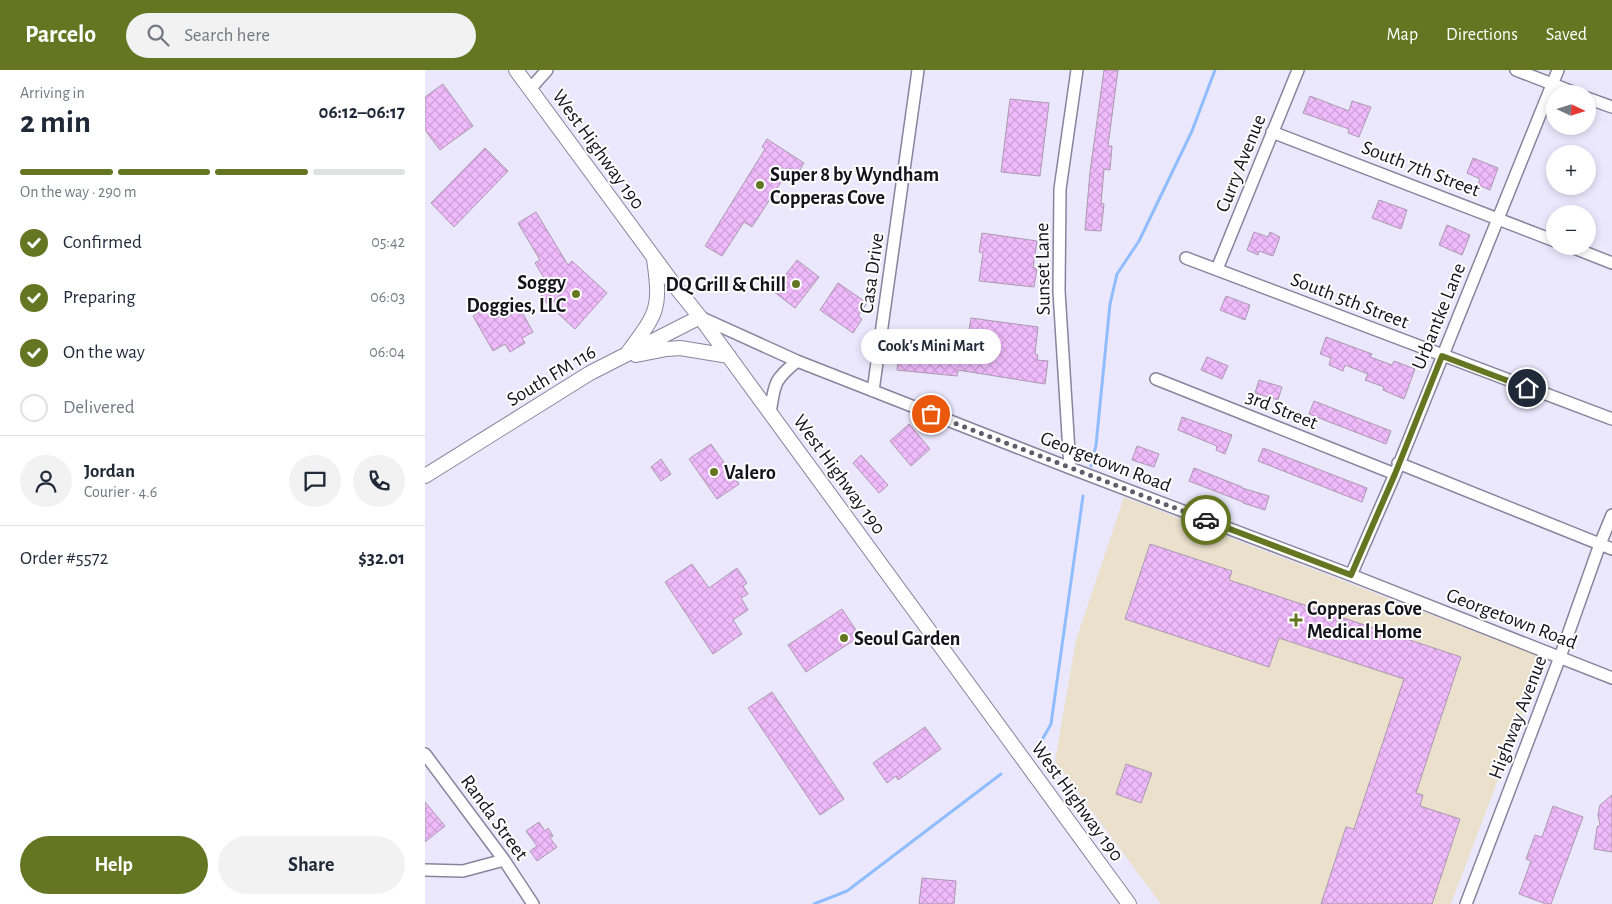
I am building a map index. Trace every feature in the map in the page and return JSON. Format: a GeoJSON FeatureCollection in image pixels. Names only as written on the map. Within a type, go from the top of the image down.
{"type":"FeatureCollection","features":[{"type":"Feature","properties":{"kind":"main road","name":"West Highway 190"},"geometry":{"type":"LineString","coordinates":[[516,70],[654,258],[701,317],[1129,904]]}},
{"type":"Feature","properties":{"kind":"main road"},"geometry":{"type":"LineString","coordinates":[[622,357],[649,325],[655,313],[658,293],[654,258]]}},
{"type":"Feature","properties":{"kind":"main road","name":"South FM 116"},"geometry":{"type":"LineString","coordinates":[[425,476],[562,390],[701,317]]}},
{"type":"Feature","properties":{"kind":"main road"},"geometry":{"type":"LineString","coordinates":[[622,357],[680,348],[729,356]]}},
{"type":"Feature","properties":{"kind":"street"},"geometry":{"type":"LineString","coordinates":[[530,88],[547,70]]}},
{"type":"Feature","properties":{"kind":"street","name":"Casa Drive"},"geometry":{"type":"LineString","coordinates":[[873,391],[918,70]]}},
{"type":"Feature","properties":{"kind":"street","name":"Sunset Lane"},"geometry":{"type":"LineString","coordinates":[[1070,468],[1059,291],[1060,189],[1077,70]]}},
{"type":"Feature","properties":{"kind":"street","name":"Curry Avenue"},"geometry":{"type":"LineString","coordinates":[[1217,270],[1298,70]]}},
{"type":"Feature","properties":{"kind":"street"},"geometry":{"type":"LineString","coordinates":[[1516,70],[1552,84]]}},
{"type":"Feature","properties":{"kind":"street","name":"Urbantke Lane"},"geometry":{"type":"LineString","coordinates":[[1351,575],[1397,468],[1558,70]]}},
{"type":"Feature","properties":{"kind":"street"},"geometry":{"type":"LineString","coordinates":[[1596,101],[1612,107]]}},
{"type":"Feature","properties":{"kind":"street","name":"South 7th Street"},"geometry":{"type":"LineString","coordinates":[[1273,132],[1546,236]]}},
{"type":"Feature","properties":{"kind":"street"},"geometry":{"type":"LineString","coordinates":[[1592,255],[1612,263]]}},
{"type":"Feature","properties":{"kind":"street","name":"South 5th Street"},"geometry":{"type":"LineString","coordinates":[[1186,258],[1612,419]]}},
{"type":"Feature","properties":{"kind":"street","name":"Georgetown Road"},"geometry":{"type":"LineString","coordinates":[[701,317],[797,362],[1351,575],[1612,678]]}},
{"type":"Feature","properties":{"kind":"street"},"geometry":{"type":"LineString","coordinates":[[770,413],[774,386],[780,376],[797,362]]}},
{"type":"Feature","properties":{"kind":"street","name":"3rd Street"},"geometry":{"type":"LineString","coordinates":[[1157,379],[1612,549]]}},
{"type":"Feature","properties":{"kind":"street","name":"Highway Avenue"},"geometry":{"type":"LineString","coordinates":[[1465,904],[1560,657],[1612,515]]}},
{"type":"Feature","properties":{"kind":"street","name":"Randa Street"},"geometry":{"type":"LineString","coordinates":[[425,754],[533,904]]}},
{"type":"Feature","properties":{"kind":"street"},"geometry":{"type":"LineString","coordinates":[[425,870],[463,871],[503,860]]}},
{"type":"Feature","properties":{"kind":"shaded area"},"geometry":{"type":"Polygon","coordinates":[[[1124,497],[1544,658],[1451,904],[1161,904],[1055,761],[1076,640],[1124,497]]]}},
{"type":"Feature","properties":{"kind":"building"},"geometry":{"type":"Polygon","coordinates":[[[1104,70],[1118,70],[1108,146],[1112,146],[1110,170],[1104,169],[1101,203],[1104,204],[1101,231],[1085,230],[1090,172],[1104,70]]]}},
{"type":"Feature","properties":{"kind":"building"},"geometry":{"type":"Polygon","coordinates":[[[443,84],[473,126],[440,150],[425,130],[425,97],[443,84]]]}},
{"type":"Feature","properties":{"kind":"building"},"geometry":{"type":"Polygon","coordinates":[[[1310,96],[1349,111],[1352,101],[1371,107],[1359,137],[1348,133],[1349,129],[1303,113],[1310,96]]]}},
{"type":"Feature","properties":{"kind":"building"},"geometry":{"type":"Polygon","coordinates":[[[1010,99],[1049,103],[1040,176],[1001,172],[1010,99]]]}},
{"type":"Feature","properties":{"kind":"building","name":"Super 8 by Wyndham Copperas Cove"},"geometry":{"type":"Polygon","coordinates":[[[767,139],[804,163],[798,173],[790,168],[752,227],[744,222],[722,256],[705,246],[765,149],[762,147],[767,139]]]}},
{"type":"Feature","properties":{"kind":"building"},"geometry":{"type":"Polygon","coordinates":[[[485,148],[508,171],[454,227],[431,203],[485,148]]]}},
{"type":"Feature","properties":{"kind":"building"},"geometry":{"type":"Polygon","coordinates":[[[1473,158],[1498,168],[1490,190],[1478,185],[1480,179],[1467,173],[1473,158]]]}},
{"type":"Feature","properties":{"kind":"building"},"geometry":{"type":"Polygon","coordinates":[[[1379,200],[1407,210],[1401,229],[1372,218],[1379,200]]]}},
{"type":"Feature","properties":{"kind":"building"},"geometry":{"type":"Polygon","coordinates":[[[536,212],[568,265],[572,261],[607,293],[575,329],[540,297],[549,286],[535,263],[540,260],[518,223],[536,212]]]}},
{"type":"Feature","properties":{"kind":"building"},"geometry":{"type":"Polygon","coordinates":[[[1447,225],[1470,235],[1462,255],[1439,245],[1447,225]]]}},
{"type":"Feature","properties":{"kind":"building"},"geometry":{"type":"Polygon","coordinates":[[[1254,232],[1268,237],[1270,232],[1280,237],[1273,256],[1259,251],[1258,255],[1247,250],[1254,232]]]}},
{"type":"Feature","properties":{"kind":"building"},"geometry":{"type":"Polygon","coordinates":[[[982,233],[1037,241],[1033,268],[1037,268],[1034,287],[979,281],[983,253],[979,252],[982,233]]]}},
{"type":"Feature","properties":{"kind":"building","name":"DQ Grill & Chill"},"geometry":{"type":"Polygon","coordinates":[[[797,260],[819,277],[795,308],[773,291],[797,260]]]}},
{"type":"Feature","properties":{"kind":"building"},"geometry":{"type":"Polygon","coordinates":[[[838,283],[867,303],[858,316],[862,319],[853,333],[820,310],[838,283]]]}},
{"type":"Feature","properties":{"kind":"building"},"geometry":{"type":"Polygon","coordinates":[[[1226,296],[1250,305],[1245,320],[1220,310],[1226,296]]]}},
{"type":"Feature","properties":{"kind":"building"},"geometry":{"type":"Polygon","coordinates":[[[517,303],[533,332],[522,338],[525,343],[510,352],[505,344],[493,351],[473,316],[487,307],[493,317],[517,303]]]}},
{"type":"Feature","properties":{"kind":"building"},"geometry":{"type":"Polygon","coordinates":[[[971,318],[1038,327],[1035,354],[1038,355],[1037,360],[1048,361],[1045,384],[958,370],[957,376],[897,370],[900,342],[966,349],[971,318]]]}},
{"type":"Feature","properties":{"kind":"building"},"geometry":{"type":"Polygon","coordinates":[[[1326,337],[1372,354],[1370,357],[1392,365],[1394,361],[1415,369],[1404,399],[1383,390],[1384,387],[1365,380],[1368,374],[1345,365],[1343,371],[1329,365],[1331,358],[1320,354],[1326,337]]]}},
{"type":"Feature","properties":{"kind":"building"},"geometry":{"type":"Polygon","coordinates":[[[1207,357],[1228,366],[1222,379],[1201,370],[1207,357]]]}},
{"type":"Feature","properties":{"kind":"building"},"geometry":{"type":"Polygon","coordinates":[[[1259,380],[1282,387],[1278,400],[1255,393],[1259,380]]]}},
{"type":"Feature","properties":{"kind":"building"},"geometry":{"type":"Polygon","coordinates":[[[1314,401],[1391,431],[1386,444],[1309,414],[1314,401]]]}},
{"type":"Feature","properties":{"kind":"building"},"geometry":{"type":"Polygon","coordinates":[[[1182,417],[1232,435],[1225,454],[1216,450],[1217,446],[1178,430],[1182,417]]]}},
{"type":"Feature","properties":{"kind":"building"},"geometry":{"type":"Polygon","coordinates":[[[909,424],[930,449],[911,466],[890,441],[909,424]]]}},
{"type":"Feature","properties":{"kind":"building","name":"Valero"},"geometry":{"type":"Polygon","coordinates":[[[711,444],[739,484],[717,499],[689,459],[711,444]]]}},
{"type":"Feature","properties":{"kind":"building"},"geometry":{"type":"Polygon","coordinates":[[[1137,446],[1159,454],[1154,467],[1132,460],[1137,446]]]}},
{"type":"Feature","properties":{"kind":"building"},"geometry":{"type":"Polygon","coordinates":[[[1263,448],[1367,488],[1362,502],[1258,461],[1263,448]]]}},
{"type":"Feature","properties":{"kind":"building"},"geometry":{"type":"Polygon","coordinates":[[[861,455],[888,485],[879,493],[853,463],[861,455]]]}},
{"type":"Feature","properties":{"kind":"building"},"geometry":{"type":"Polygon","coordinates":[[[661,459],[671,474],[661,481],[651,467],[661,459]]]}},
{"type":"Feature","properties":{"kind":"building"},"geometry":{"type":"Polygon","coordinates":[[[1194,468],[1242,488],[1269,496],[1265,510],[1189,481],[1194,468]]]}},
{"type":"Feature","properties":{"kind":"building"},"geometry":{"type":"Polygon","coordinates":[[[1150,544],[1232,571],[1229,580],[1461,657],[1416,793],[1423,795],[1420,806],[1460,819],[1432,904],[1321,904],[1346,827],[1354,829],[1404,679],[1279,638],[1269,667],[1125,619],[1150,544]]]}},
{"type":"Feature","properties":{"kind":"building"},"geometry":{"type":"Polygon","coordinates":[[[692,564],[709,588],[737,568],[747,583],[743,586],[748,594],[741,598],[748,610],[733,620],[742,634],[713,654],[665,582],[692,564]]]}},
{"type":"Feature","properties":{"kind":"building"},"geometry":{"type":"Polygon","coordinates":[[[842,609],[860,636],[806,672],[788,645],[842,609]]]}},
{"type":"Feature","properties":{"kind":"building"},"geometry":{"type":"Polygon","coordinates":[[[772,692],[844,799],[820,815],[748,708],[772,692]]]}},
{"type":"Feature","properties":{"kind":"building"},"geometry":{"type":"Polygon","coordinates":[[[925,727],[941,749],[898,780],[896,776],[887,783],[873,763],[925,727]]]}},
{"type":"Feature","properties":{"kind":"building"},"geometry":{"type":"Polygon","coordinates":[[[1126,764],[1152,773],[1141,803],[1116,794],[1126,764]]]}},
{"type":"Feature","properties":{"kind":"building"},"geometry":{"type":"Polygon","coordinates":[[[1612,795],[1612,852],[1594,849],[1597,827],[1600,825],[1598,815],[1600,805],[1612,795]]]}},
{"type":"Feature","properties":{"kind":"building"},"geometry":{"type":"Polygon","coordinates":[[[425,802],[445,826],[425,842],[425,802]]]}},
{"type":"Feature","properties":{"kind":"building"},"geometry":{"type":"Polygon","coordinates":[[[1553,806],[1583,817],[1551,904],[1546,904],[1519,894],[1531,861],[1526,859],[1535,835],[1542,837],[1553,806]]]}},
{"type":"Feature","properties":{"kind":"building"},"geometry":{"type":"Polygon","coordinates":[[[539,822],[545,831],[548,828],[553,836],[550,838],[557,847],[537,861],[530,851],[537,846],[526,831],[539,822]]]}},
{"type":"Feature","properties":{"kind":"building"},"geometry":{"type":"Polygon","coordinates":[[[922,878],[956,881],[954,904],[919,904],[922,878]]]}},
{"type":"Feature","properties":{"kind":"waterway"},"geometry":{"type":"LineString","coordinates":[[1091,466],[1096,445],[1110,304],[1117,274],[1139,241],[1192,131],[1215,70]]}},
{"type":"Feature","properties":{"kind":"waterway"},"geometry":{"type":"LineString","coordinates":[[1038,747],[1051,724],[1083,496]]}},
{"type":"Feature","properties":{"kind":"waterway"},"geometry":{"type":"LineString","coordinates":[[814,904],[847,891],[1001,774]]}},
{"type":"Feature","properties":{"kind":"way so far"},"geometry":{"type":"LineString","coordinates":[[931,414],[1206,520]]}},
{"type":"Feature","properties":{"kind":"place","name":"Super 8 by Wyndham Copperas Cove"},"geometry":{"type":"Point","coordinates":[760,185]}},
{"type":"Feature","properties":{"kind":"place","name":"DQ Grill & Chill"},"geometry":{"type":"Point","coordinates":[796,284]}},
{"type":"Feature","properties":{"kind":"place","name":"Soggy Doggies, LLC"},"geometry":{"type":"Point","coordinates":[576,294]}},
{"type":"Feature","properties":{"kind":"place","name":"Cook's Mini Mart"},"geometry":{"type":"Point","coordinates":[931,414]}},
{"type":"Feature","properties":{"kind":"place","name":"Valero"},"geometry":{"type":"Point","coordinates":[714,472]}},
{"type":"Feature","properties":{"kind":"place","name":"Copperas Cove Medical Home"},"geometry":{"type":"Point","coordinates":[1296,620]}},
{"type":"Feature","properties":{"kind":"place","name":"Seoul Garden"},"geometry":{"type":"Point","coordinates":[844,638]}},
{"type":"Feature","properties":{"kind":"route"},"geometry":{"type":"LineString","coordinates":[[1206,520],[1351,575],[1395,474],[1442,356],[1527,388]]}}]}
